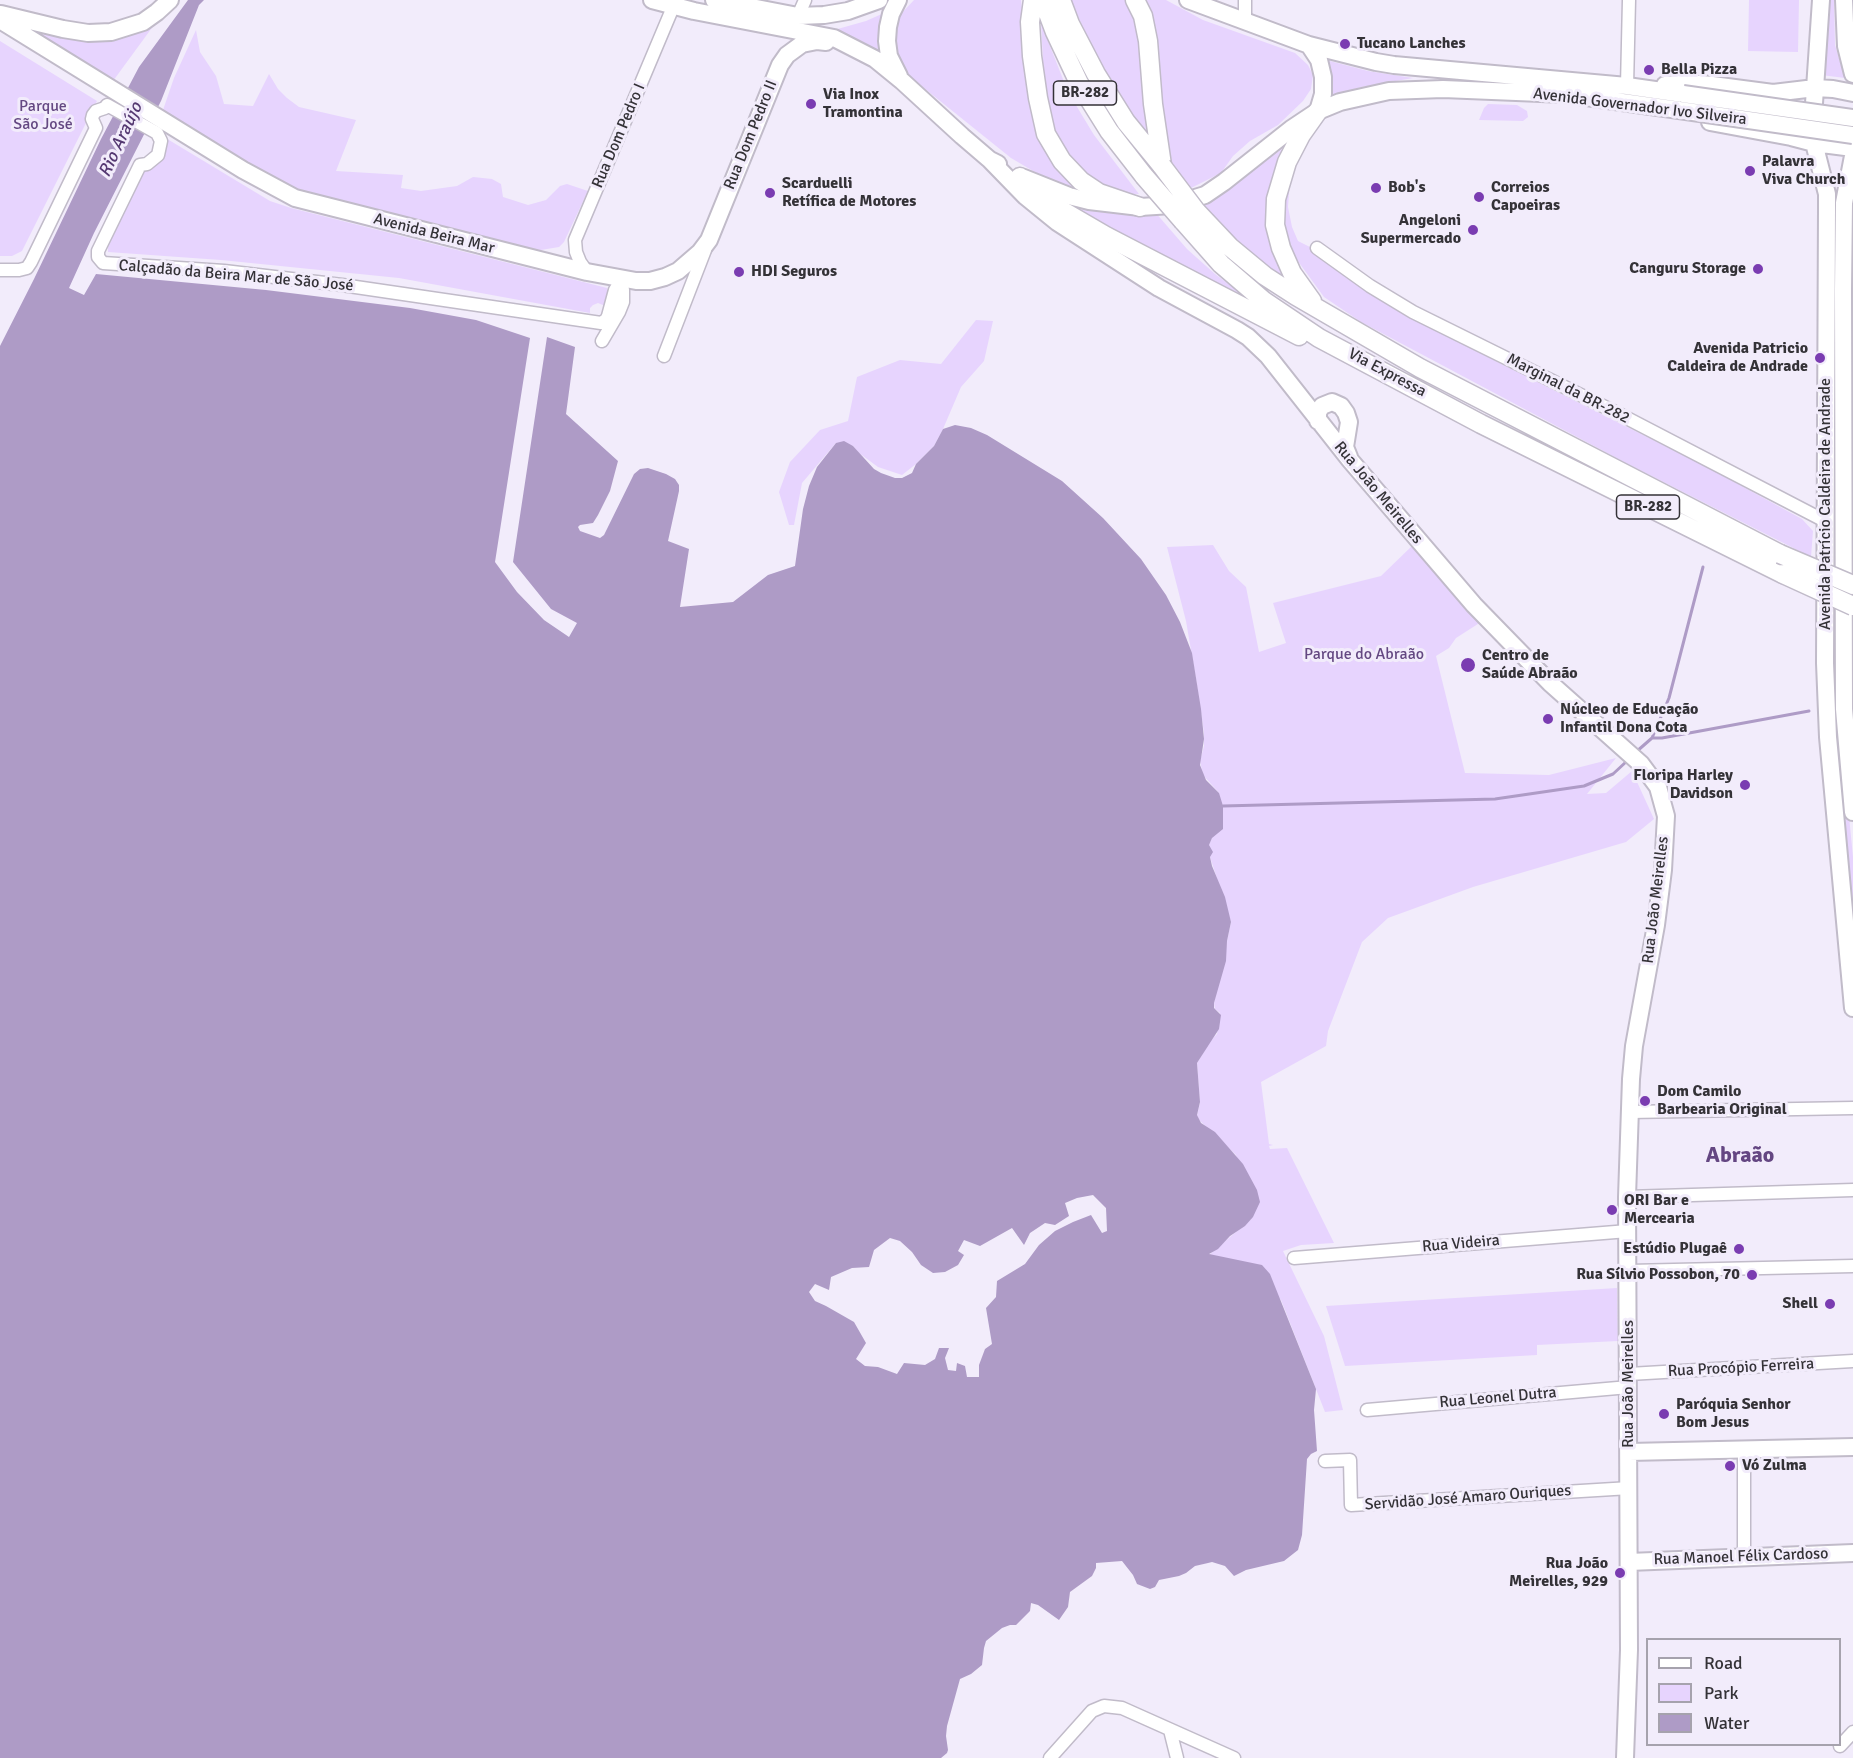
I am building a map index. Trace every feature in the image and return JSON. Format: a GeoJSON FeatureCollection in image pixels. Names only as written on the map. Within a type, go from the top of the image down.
{"type":"FeatureCollection","features":[{"type":"Feature","properties":{"kind":"highway"},"geometry":{"type":"LineString","coordinates":[[1033,0],[1030,22],[1032,56],[1046,134],[1062,161],[1081,180],[1099,193],[1140,207]]}},
{"type":"Feature","properties":{"kind":"highway","name":"Via Expressa"},"geometry":{"type":"LineString","coordinates":[[1043,0],[1079,83],[1109,131],[1144,176],[1265,276],[1420,368],[1780,554],[1853,585]]}},
{"type":"Feature","properties":{"kind":"highway","name":"Via Expressa"},"geometry":{"type":"LineString","coordinates":[[1061,0],[1095,75],[1126,122],[1162,166],[1190,216],[1221,264],[1264,301],[1319,338],[1489,428],[1783,574],[1853,606]]}},
{"type":"Feature","properties":{"kind":"highway"},"geometry":{"type":"LineString","coordinates":[[1135,0],[1143,16],[1148,41],[1153,104],[1162,166]]}},
{"type":"Feature","properties":{"kind":"highway"},"geometry":{"type":"LineString","coordinates":[[1318,111],[1293,148],[1282,176],[1276,199],[1275,225],[1281,248],[1292,273],[1306,295],[1322,311]]}},
{"type":"Feature","properties":{"kind":"highway"},"geometry":{"type":"LineString","coordinates":[[1020,177],[1051,204],[1106,236],[1322,347],[1386,373]]}},
{"type":"Feature","properties":{"kind":"main road"},"geometry":{"type":"LineString","coordinates":[[0,14],[71,31],[111,32],[143,22],[170,0]]}},
{"type":"Feature","properties":{"kind":"main road","name":"Avenida Governador Ivo Silveira"},"geometry":{"type":"LineString","coordinates":[[652,0],[675,3],[788,30],[822,34],[848,44],[875,59],[902,81],[990,160],[1020,177],[1089,201],[1140,207],[1172,205],[1205,195],[1318,111],[1340,102],[1372,94],[1443,89],[1565,94],[1630,92]]}},
{"type":"Feature","properties":{"kind":"main road"},"geometry":{"type":"LineString","coordinates":[[714,0],[798,16],[848,11],[879,0]]}},
{"type":"Feature","properties":{"kind":"main road"},"geometry":{"type":"LineString","coordinates":[[898,0],[891,14],[887,41],[889,56],[902,81]]}},
{"type":"Feature","properties":{"kind":"main road","name":"Avenida Governador Ivo Silveira"},"geometry":{"type":"LineString","coordinates":[[1188,0],[1309,45],[1394,65],[1630,92],[1853,135]]}},
{"type":"Feature","properties":{"kind":"main road","name":"Avenida Patrício Caldeira de Andrade"},"geometry":{"type":"LineString","coordinates":[[1821,0],[1813,118],[1814,143],[1827,195],[1825,663],[1828,737],[1853,1008]]}},
{"type":"Feature","properties":{"kind":"main road"},"geometry":{"type":"LineString","coordinates":[[1844,0],[1846,46],[1853,74]]}},
{"type":"Feature","properties":{"kind":"main road","name":"Avenida Beira Mar"},"geometry":{"type":"LineString","coordinates":[[0,20],[111,98],[295,198],[587,272],[636,281],[658,279],[678,271],[692,270],[700,252],[709,240]]}},
{"type":"Feature","properties":{"kind":"main road","name":"Rua Dom Pedro II"},"geometry":{"type":"LineString","coordinates":[[709,240],[773,80],[787,55],[802,44],[817,41],[848,44]]}},
{"type":"Feature","properties":{"kind":"main road"},"geometry":{"type":"LineString","coordinates":[[1309,45],[1319,60],[1323,77],[1323,94],[1318,111]]}},
{"type":"Feature","properties":{"kind":"main road"},"geometry":{"type":"LineString","coordinates":[[1630,92],[1688,83],[1773,93],[1815,88],[1853,93]]}},
{"type":"Feature","properties":{"kind":"main road"},"geometry":{"type":"LineString","coordinates":[[1630,92],[1680,116],[1814,143],[1853,148]]}},
{"type":"Feature","properties":{"kind":"main road","name":"Avenida Governador Ivo Silveira"},"geometry":{"type":"LineString","coordinates":[[1681,102],[1853,118]]}},
{"type":"Feature","properties":{"kind":"main road","name":"Avenida Patrício Caldeira de Andrade"},"geometry":{"type":"LineString","coordinates":[[1853,156],[1845,190],[1844,214],[1843,530],[1848,555],[1844,709],[1853,812]]}},
{"type":"Feature","properties":{"kind":"main road","name":"Rua João Meirelles"},"geometry":{"type":"LineString","coordinates":[[990,160],[1025,196],[1058,222],[1159,288],[1248,337],[1268,356],[1350,460],[1507,641],[1550,683],[1641,764],[1658,787],[1666,816],[1663,870],[1631,1079],[1627,1197],[1629,1650],[1625,1758]]}},
{"type":"Feature","properties":{"kind":"main road"},"geometry":{"type":"LineString","coordinates":[[1318,421],[1318,412],[1322,406],[1332,402],[1341,406],[1349,422],[1345,447],[1350,460]]}},
{"type":"Feature","properties":{"kind":"main road"},"geometry":{"type":"LineString","coordinates":[[1825,521],[1843,530]]}},
{"type":"Feature","properties":{"kind":"main road"},"geometry":{"type":"LineString","coordinates":[[1629,1452],[1853,1447]]}},
{"type":"Feature","properties":{"kind":"main road","name":"Rua Manoel Félix Cardoso"},"geometry":{"type":"LineString","coordinates":[[1629,1562],[1853,1553]]}},
{"type":"Feature","properties":{"kind":"street"},"geometry":{"type":"LineString","coordinates":[[798,16],[805,0]]}},
{"type":"Feature","properties":{"kind":"street"},"geometry":{"type":"LineString","coordinates":[[1245,0],[1245,21]]}},
{"type":"Feature","properties":{"kind":"street"},"geometry":{"type":"LineString","coordinates":[[1629,0],[1630,92]]}},
{"type":"Feature","properties":{"kind":"street","name":"Rua Dom Pedro I"},"geometry":{"type":"LineString","coordinates":[[587,272],[576,252],[575,240],[675,3]]}},
{"type":"Feature","properties":{"kind":"street"},"geometry":{"type":"LineString","coordinates":[[0,270],[27,268],[32,262],[96,128],[92,119],[93,115],[96,111],[105,108],[111,98]]}},
{"type":"Feature","properties":{"kind":"street","name":"Calçadão da Beira Mar de São José"},"geometry":{"type":"LineString","coordinates":[[161,127],[158,155],[153,161],[140,165],[98,251],[98,257],[103,263],[224,271],[342,285],[601,323],[608,316],[615,290],[621,279]]}},
{"type":"Feature","properties":{"kind":"street","name":"Marginal da BR-282"},"geometry":{"type":"LineString","coordinates":[[1317,248],[1370,286],[1413,312],[1619,414],[1825,521]]}},
{"type":"Feature","properties":{"kind":"street"},"geometry":{"type":"LineString","coordinates":[[664,356],[692,270]]}},
{"type":"Feature","properties":{"kind":"street"},"geometry":{"type":"LineString","coordinates":[[602,341],[623,302],[621,279]]}},
{"type":"Feature","properties":{"kind":"street"},"geometry":{"type":"LineString","coordinates":[[1630,1112],[1853,1108]]}},
{"type":"Feature","properties":{"kind":"street"},"geometry":{"type":"LineString","coordinates":[[1627,1197],[1853,1190]]}},
{"type":"Feature","properties":{"kind":"street","name":"Rua Videira"},"geometry":{"type":"LineString","coordinates":[[1294,1258],[1628,1231]]}},
{"type":"Feature","properties":{"kind":"street"},"geometry":{"type":"LineString","coordinates":[[1629,1271],[1853,1266]]}},
{"type":"Feature","properties":{"kind":"street","name":"Rua Procópio Ferreira"},"geometry":{"type":"LineString","coordinates":[[1629,1380],[1853,1361]]}},
{"type":"Feature","properties":{"kind":"street","name":"Rua Leonel Dutra"},"geometry":{"type":"LineString","coordinates":[[1367,1410],[1629,1380]]}},
{"type":"Feature","properties":{"kind":"street"},"geometry":{"type":"LineString","coordinates":[[1744,1450],[1744,1557]]}},
{"type":"Feature","properties":{"kind":"street","name":"Servidão José Amaro Ouriques"},"geometry":{"type":"LineString","coordinates":[[1325,1461],[1350,1460],[1351,1505],[1630,1488]]}},
{"type":"Feature","properties":{"kind":"street"},"geometry":{"type":"LineString","coordinates":[[1050,1758],[1092,1711],[1104,1706],[1122,1708],[1234,1758]]}},
{"type":"Feature","properties":{"kind":"street"},"geometry":{"type":"LineString","coordinates":[[1170,1730],[1177,1758]]}},
{"type":"Feature","properties":{"kind":"street"},"geometry":{"type":"LineString","coordinates":[[1841,1745],[1853,1732]]}},
{"type":"Feature","properties":{"kind":"green space"},"geometry":{"type":"Polygon","coordinates":[[[914,0],[1021,0],[1032,100],[1087,194],[1045,178],[1011,158],[904,72],[894,58],[893,29],[897,18],[914,0]]]}},
{"type":"Feature","properties":{"kind":"green space"},"geometry":{"type":"Polygon","coordinates":[[[1071,0],[1130,0],[1142,33],[1150,141],[1098,63],[1071,0]]]}},
{"type":"Feature","properties":{"kind":"green space"},"geometry":{"type":"Polygon","coordinates":[[[1143,0],[1166,0],[1203,20],[1295,53],[1308,65],[1313,75],[1311,89],[1303,101],[1278,125],[1250,141],[1233,156],[1221,173],[1189,189],[1174,169],[1165,145],[1143,0]]]}},
{"type":"Feature","properties":{"kind":"green space"},"geometry":{"type":"Polygon","coordinates":[[[1749,0],[1799,0],[1798,52],[1748,51],[1749,0]]]}},
{"type":"Feature","properties":{"kind":"green space"},"geometry":{"type":"Polygon","coordinates":[[[1826,0],[1834,0],[1835,45],[1845,78],[1821,75],[1826,0]]]}},
{"type":"Feature","properties":{"kind":"green space"},"geometry":{"type":"Polygon","coordinates":[[[884,13],[877,40],[881,55],[834,30],[866,21],[884,13]]]}},
{"type":"Feature","properties":{"kind":"green space"},"geometry":{"type":"Polygon","coordinates":[[[1041,23],[1068,92],[1094,135],[1139,194],[1123,194],[1108,189],[1083,175],[1052,135],[1045,97],[1041,23]]]}},
{"type":"Feature","properties":{"kind":"green space"},"geometry":{"type":"Polygon","coordinates":[[[154,25],[113,81],[32,30],[96,41],[115,39],[154,25]]]}},
{"type":"Feature","properties":{"kind":"green space"},"geometry":{"type":"Polygon","coordinates":[[[196,30],[200,52],[216,76],[224,104],[253,106],[269,74],[278,89],[299,107],[356,120],[336,171],[403,175],[401,188],[421,191],[457,186],[473,177],[492,179],[501,184],[503,197],[528,205],[546,200],[560,186],[567,184],[588,191],[564,242],[559,247],[541,250],[523,249],[297,191],[250,166],[163,110],[174,78],[196,30]]]}},
{"type":"Feature","properties":{"kind":"green space","name":"Parque São José"},"geometry":{"type":"Polygon","coordinates":[[[0,41],[97,101],[22,251],[12,256],[0,256],[0,41]]]}},
{"type":"Feature","properties":{"kind":"green space"},"geometry":{"type":"Polygon","coordinates":[[[1326,60],[1368,71],[1413,78],[1362,87],[1330,96],[1332,88],[1326,60]]]}},
{"type":"Feature","properties":{"kind":"green space"},"geometry":{"type":"Polygon","coordinates":[[[1488,104],[1517,105],[1527,111],[1528,117],[1523,121],[1479,120],[1488,104]]]}},
{"type":"Feature","properties":{"kind":"green space"},"geometry":{"type":"Polygon","coordinates":[[[164,137],[270,201],[607,288],[609,296],[605,310],[603,305],[598,303],[590,308],[590,313],[399,278],[221,260],[108,252],[108,247],[145,168],[158,163],[163,157],[166,144],[164,137]]]}},
{"type":"Feature","properties":{"kind":"green space"},"geometry":{"type":"Polygon","coordinates":[[[1286,146],[1273,177],[1268,197],[1294,289],[1254,258],[1222,227],[1204,205],[1286,146]]]}},
{"type":"Feature","properties":{"kind":"green space"},"geometry":{"type":"Polygon","coordinates":[[[1290,179],[1288,207],[1292,227],[1298,241],[1310,247],[1336,270],[1406,316],[1703,465],[1802,519],[1813,531],[1811,557],[1626,463],[1361,322],[1324,297],[1292,253],[1283,216],[1290,179]]]}},
{"type":"Feature","properties":{"kind":"green space"},"geometry":{"type":"Polygon","coordinates":[[[1057,202],[1095,211],[1135,215],[1155,212],[1187,249],[1215,274],[1256,304],[1057,202]]]}},
{"type":"Feature","properties":{"kind":"green space"},"geometry":{"type":"Polygon","coordinates":[[[976,320],[993,321],[984,361],[961,387],[934,446],[902,475],[878,467],[853,446],[836,443],[802,483],[794,525],[789,525],[779,492],[790,462],[820,430],[848,421],[857,377],[900,360],[941,364],[976,320]]]}},
{"type":"Feature","properties":{"kind":"green space"},"geometry":{"type":"Polygon","coordinates":[[[1829,532],[1834,535],[1834,627],[1840,640],[1841,734],[1853,857],[1853,942],[1833,737],[1829,532]]]}},
{"type":"Feature","properties":{"kind":"green space","name":"Parque do Abraão"},"geometry":{"type":"Polygon","coordinates":[[[1414,544],[1481,622],[1456,638],[1449,648],[1436,656],[1465,773],[1549,775],[1616,758],[1587,794],[1606,793],[1632,771],[1654,819],[1626,842],[1473,887],[1388,918],[1362,942],[1328,1031],[1326,1046],[1261,1082],[1269,1144],[1273,1145],[1269,1146],[1270,1149],[1287,1148],[1334,1243],[1301,1245],[1283,1251],[1324,1336],[1343,1410],[1325,1412],[1281,1300],[1234,1260],[1209,1255],[1251,1219],[1236,1155],[1199,1120],[1197,1115],[1200,1103],[1197,1063],[1217,1034],[1220,1013],[1215,1009],[1214,1003],[1231,922],[1210,857],[1209,844],[1219,793],[1203,775],[1200,761],[1204,746],[1204,733],[1196,679],[1186,621],[1167,547],[1213,545],[1229,571],[1246,587],[1259,652],[1286,643],[1273,603],[1381,576],[1414,544]]]}},
{"type":"Feature","properties":{"kind":"green space"},"geometry":{"type":"Polygon","coordinates":[[[1617,1288],[1618,1341],[1537,1345],[1537,1355],[1345,1366],[1326,1306],[1617,1288]]]}},
{"type":"Feature","properties":{"kind":"water","name":"Rio Araújo"},"geometry":{"type":"Polygon","coordinates":[[[188,0],[204,0],[199,5],[161,101],[94,233],[69,288],[84,295],[96,274],[266,290],[410,308],[476,320],[530,338],[495,562],[517,592],[544,620],[569,637],[577,623],[551,609],[513,562],[547,337],[575,347],[566,414],[618,461],[610,491],[598,515],[593,523],[578,527],[580,531],[600,538],[604,535],[634,474],[640,469],[648,468],[675,479],[679,485],[679,491],[668,541],[689,549],[680,607],[733,602],[768,575],[795,566],[803,509],[809,486],[817,467],[836,443],[844,441],[853,446],[874,469],[895,478],[902,478],[912,473],[916,464],[934,446],[943,429],[955,425],[971,428],[987,435],[1062,481],[1103,518],[1141,559],[1166,595],[1192,653],[1204,739],[1200,765],[1206,780],[1219,793],[1223,806],[1223,829],[1212,838],[1209,845],[1213,852],[1210,857],[1212,866],[1225,897],[1231,922],[1226,961],[1214,1003],[1214,1008],[1221,1015],[1219,1029],[1197,1063],[1200,1102],[1197,1115],[1201,1123],[1215,1132],[1243,1164],[1257,1190],[1260,1202],[1253,1217],[1245,1226],[1209,1254],[1262,1265],[1270,1274],[1316,1389],[1314,1410],[1317,1451],[1307,1459],[1302,1535],[1298,1550],[1284,1561],[1246,1570],[1234,1576],[1225,1566],[1212,1562],[1195,1566],[1179,1576],[1159,1580],[1155,1587],[1150,1589],[1137,1584],[1122,1561],[1096,1563],[1092,1576],[1070,1592],[1068,1607],[1059,1620],[1038,1605],[1031,1603],[1030,1611],[1016,1625],[1002,1628],[986,1641],[982,1665],[960,1679],[947,1726],[948,1750],[941,1758],[0,1758],[0,346],[101,139],[139,67],[188,0]],[[1093,1195],[1065,1203],[1069,1216],[1055,1225],[1045,1223],[1030,1233],[1024,1245],[1012,1228],[980,1246],[964,1240],[958,1251],[964,1255],[958,1265],[945,1272],[933,1273],[921,1265],[900,1241],[890,1238],[874,1250],[869,1267],[852,1268],[831,1277],[829,1290],[815,1284],[809,1292],[815,1301],[854,1322],[866,1343],[856,1359],[865,1366],[878,1367],[897,1374],[904,1363],[925,1365],[935,1359],[939,1348],[949,1348],[945,1358],[948,1370],[956,1371],[957,1363],[965,1366],[967,1377],[979,1377],[979,1365],[985,1349],[992,1344],[986,1308],[996,1297],[997,1281],[1025,1264],[1039,1245],[1055,1231],[1073,1222],[1091,1215],[1102,1233],[1107,1231],[1106,1208],[1093,1195]]]}},
{"type":"Feature","properties":{"kind":"waterway"},"geometry":{"type":"LineString","coordinates":[[1652,738],[1669,698],[1703,567]]}},
{"type":"Feature","properties":{"kind":"waterway"},"geometry":{"type":"LineString","coordinates":[[1636,752],[1652,738],[1809,711]]}},
{"type":"Feature","properties":{"kind":"waterway"},"geometry":{"type":"LineString","coordinates":[[1223,806],[1495,799],[1584,786],[1613,774],[1627,761]]}},
{"type":"Feature","properties":{"kind":"place","name":"Tucano Lanches"},"geometry":{"type":"Point","coordinates":[1345,44]}},
{"type":"Feature","properties":{"kind":"place","name":"Bella Pizza"},"geometry":{"type":"Point","coordinates":[1649,70]}},
{"type":"Feature","properties":{"kind":"place","name":"Via Inox Tramontina"},"geometry":{"type":"Point","coordinates":[811,104]}},
{"type":"Feature","properties":{"kind":"place","name":"Palavra Viva Church"},"geometry":{"type":"Point","coordinates":[1750,171]}},
{"type":"Feature","properties":{"kind":"place","name":"Bob's"},"geometry":{"type":"Point","coordinates":[1376,188]}},
{"type":"Feature","properties":{"kind":"place","name":"Scarduelli Retífica de Motores"},"geometry":{"type":"Point","coordinates":[770,193]}},
{"type":"Feature","properties":{"kind":"place","name":"Correios Capoeiras"},"geometry":{"type":"Point","coordinates":[1479,197]}},
{"type":"Feature","properties":{"kind":"place","name":"Angeloni Supermercado"},"geometry":{"type":"Point","coordinates":[1473,230]}},
{"type":"Feature","properties":{"kind":"place","name":"Canguru Storage"},"geometry":{"type":"Point","coordinates":[1758,269]}},
{"type":"Feature","properties":{"kind":"place","name":"HDI Seguros"},"geometry":{"type":"Point","coordinates":[739,272]}},
{"type":"Feature","properties":{"kind":"place","name":"Avenida Patricio Caldeira de Andrade"},"geometry":{"type":"Point","coordinates":[1820,358]}},
{"type":"Feature","properties":{"kind":"place","name":"Centro de Saúde Abraão"},"geometry":{"type":"Point","coordinates":[1468,665]}},
{"type":"Feature","properties":{"kind":"place","name":"Núcleo de Educação Infantil Dona Cota"},"geometry":{"type":"Point","coordinates":[1548,719]}},
{"type":"Feature","properties":{"kind":"place","name":"Floripa Harley Davidson"},"geometry":{"type":"Point","coordinates":[1745,785]}},
{"type":"Feature","properties":{"kind":"place","name":"Dom Camilo Barbearia Original"},"geometry":{"type":"Point","coordinates":[1645,1101]}},
{"type":"Feature","properties":{"kind":"place","name":"ORI Bar e Mercearia"},"geometry":{"type":"Point","coordinates":[1612,1210]}},
{"type":"Feature","properties":{"kind":"place","name":"Estúdio Plugaê"},"geometry":{"type":"Point","coordinates":[1739,1249]}},
{"type":"Feature","properties":{"kind":"place","name":"Rua Sílvio Possobon, 70"},"geometry":{"type":"Point","coordinates":[1752,1275]}},
{"type":"Feature","properties":{"kind":"place","name":"Shell"},"geometry":{"type":"Point","coordinates":[1830,1304]}},
{"type":"Feature","properties":{"kind":"place","name":"Paróquia Senhor Bom Jesus"},"geometry":{"type":"Point","coordinates":[1664,1414]}},
{"type":"Feature","properties":{"kind":"place","name":"Vó Zulma"},"geometry":{"type":"Point","coordinates":[1730,1466]}},
{"type":"Feature","properties":{"kind":"place","name":"Rua João Meirelles, 929"},"geometry":{"type":"Point","coordinates":[1620,1573]}},
{"type":"Feature","properties":{"kind":"district","name":"Abraão"},"geometry":{"type":"Point","coordinates":[1740,1156]}}]}
